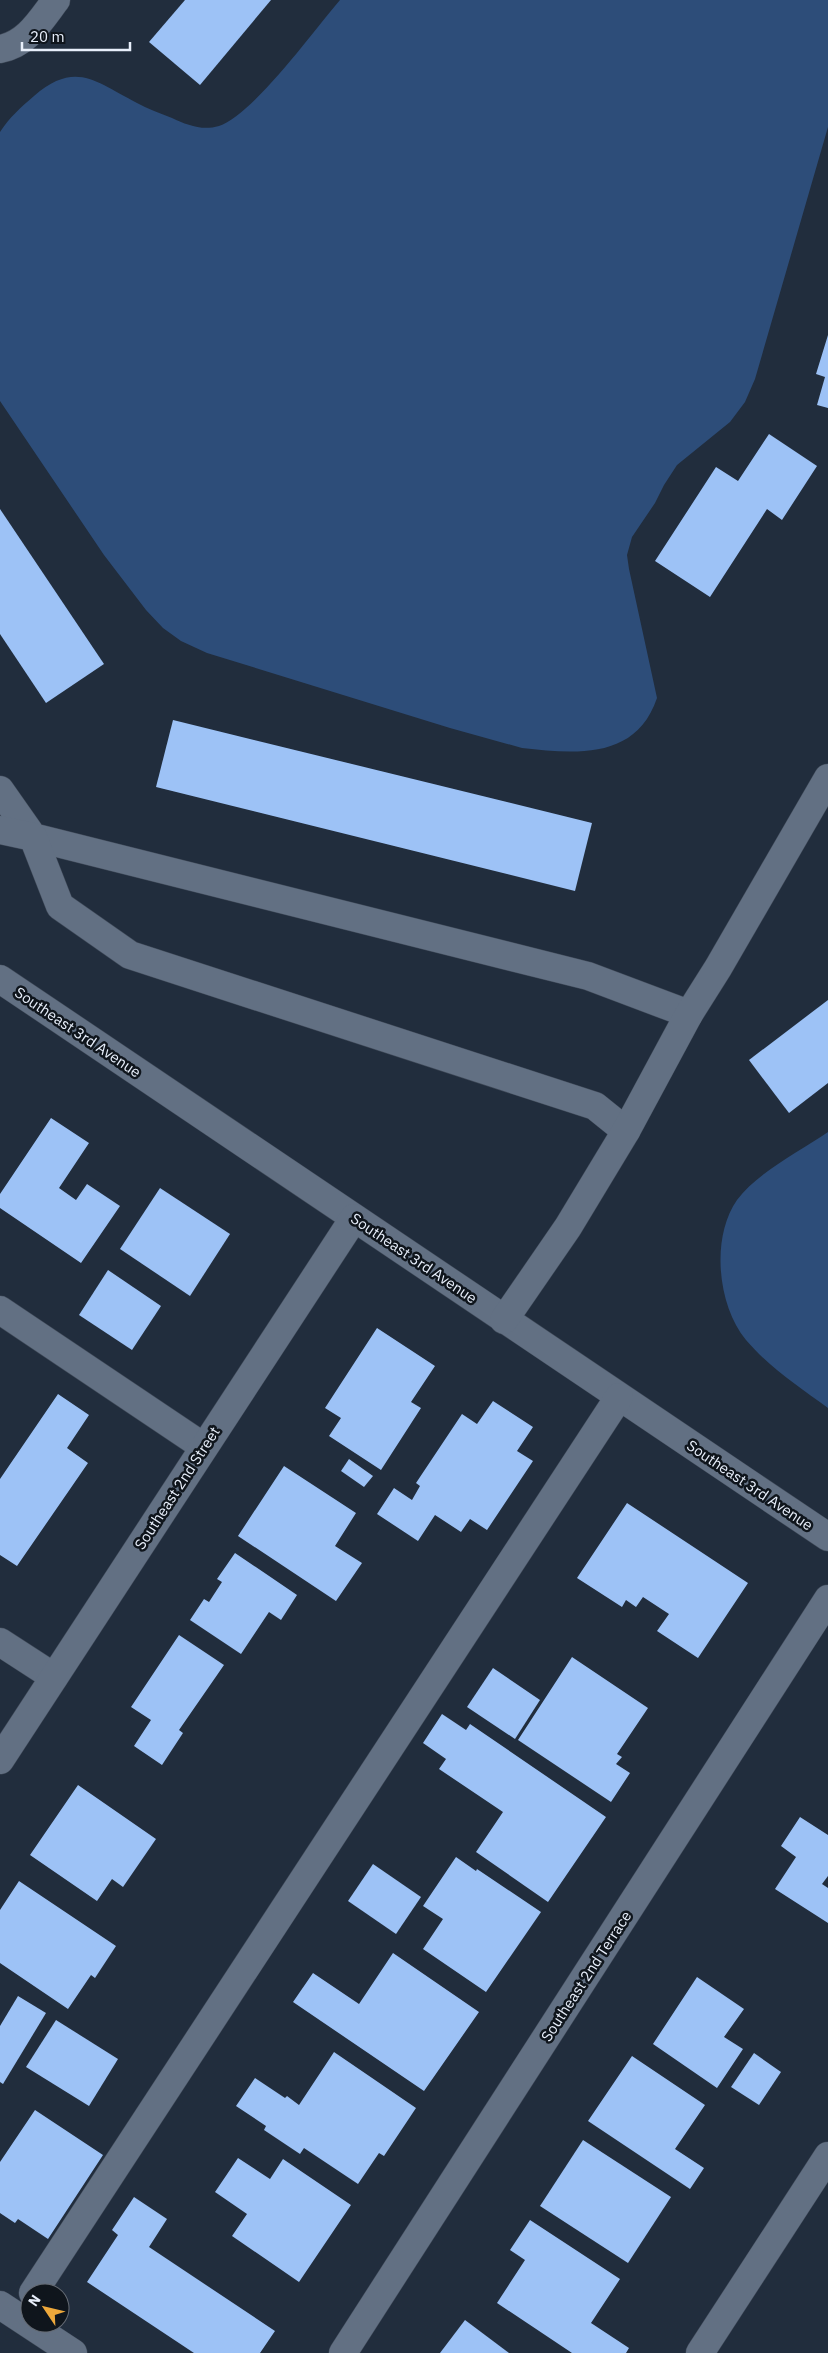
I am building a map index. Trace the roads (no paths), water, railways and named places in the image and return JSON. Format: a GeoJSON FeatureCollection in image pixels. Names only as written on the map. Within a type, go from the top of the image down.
{"type":"FeatureCollection","features":[{"type":"Feature","properties":{"kind":"street"},"geometry":{"type":"LineString","coordinates":[[0,49],[15,47],[37,26],[56,0]]}},
{"type":"Feature","properties":{"kind":"street"},"geometry":{"type":"LineString","coordinates":[[504,1320],[568,1227],[626,1131],[689,1014],[718,968],[828,778]]}},
{"type":"Feature","properties":{"kind":"street"},"geometry":{"type":"LineString","coordinates":[[0,790],[33,837],[60,906],[130,955],[595,1106],[626,1131]]}},
{"type":"Feature","properties":{"kind":"street"},"geometry":{"type":"LineString","coordinates":[[0,830],[588,976],[689,1014]]}},
{"type":"Feature","properties":{"kind":"street","name":"Southeast 3rd Avenue"},"geometry":{"type":"LineString","coordinates":[[0,979],[828,1537]]}},
{"type":"Feature","properties":{"kind":"street","name":"Southeast 2nd Street"},"geometry":{"type":"LineString","coordinates":[[0,1760],[354,1218]]}},
{"type":"Feature","properties":{"kind":"street"},"geometry":{"type":"LineString","coordinates":[[0,1310],[204,1447]]}},
{"type":"Feature","properties":{"kind":"street"},"geometry":{"type":"LineString","coordinates":[[40,2283],[619,1397]]}},
{"type":"Feature","properties":{"kind":"street","name":"Southeast 2nd Terrace"},"geometry":{"type":"LineString","coordinates":[[344,2353],[828,1599]]}},
{"type":"Feature","properties":{"kind":"street"},"geometry":{"type":"LineString","coordinates":[[0,1642],[54,1677]]}},
{"type":"Feature","properties":{"kind":"street"},"geometry":{"type":"LineString","coordinates":[[700,2353],[828,2156]]}},
{"type":"Feature","properties":{"kind":"street"},"geometry":{"type":"LineString","coordinates":[[16,2307],[73,2353]]}},
{"type":"Feature","properties":{"kind":"water"},"geometry":{"type":"Polygon","coordinates":[[[340,0],[828,0],[828,127],[755,379],[745,402],[730,422],[677,465],[632,537],[627,555],[629,569],[657,698],[647,718],[635,733],[619,743],[583,751],[522,748],[450,728],[207,653],[181,641],[163,628],[146,610],[104,555],[0,401],[0,132],[7,122],[24,104],[49,85],[62,79],[74,77],[86,78],[97,82],[145,107],[189,125],[201,128],[219,126],[233,119],[265,89],[340,0]]]}},
{"type":"Feature","properties":{"kind":"water"},"geometry":{"type":"Polygon","coordinates":[[[828,1132],[828,1408],[774,1368],[746,1340],[736,1325],[729,1309],[721,1271],[721,1251],[723,1233],[729,1215],[737,1200],[756,1181],[779,1163],[828,1132]]]}}]}
